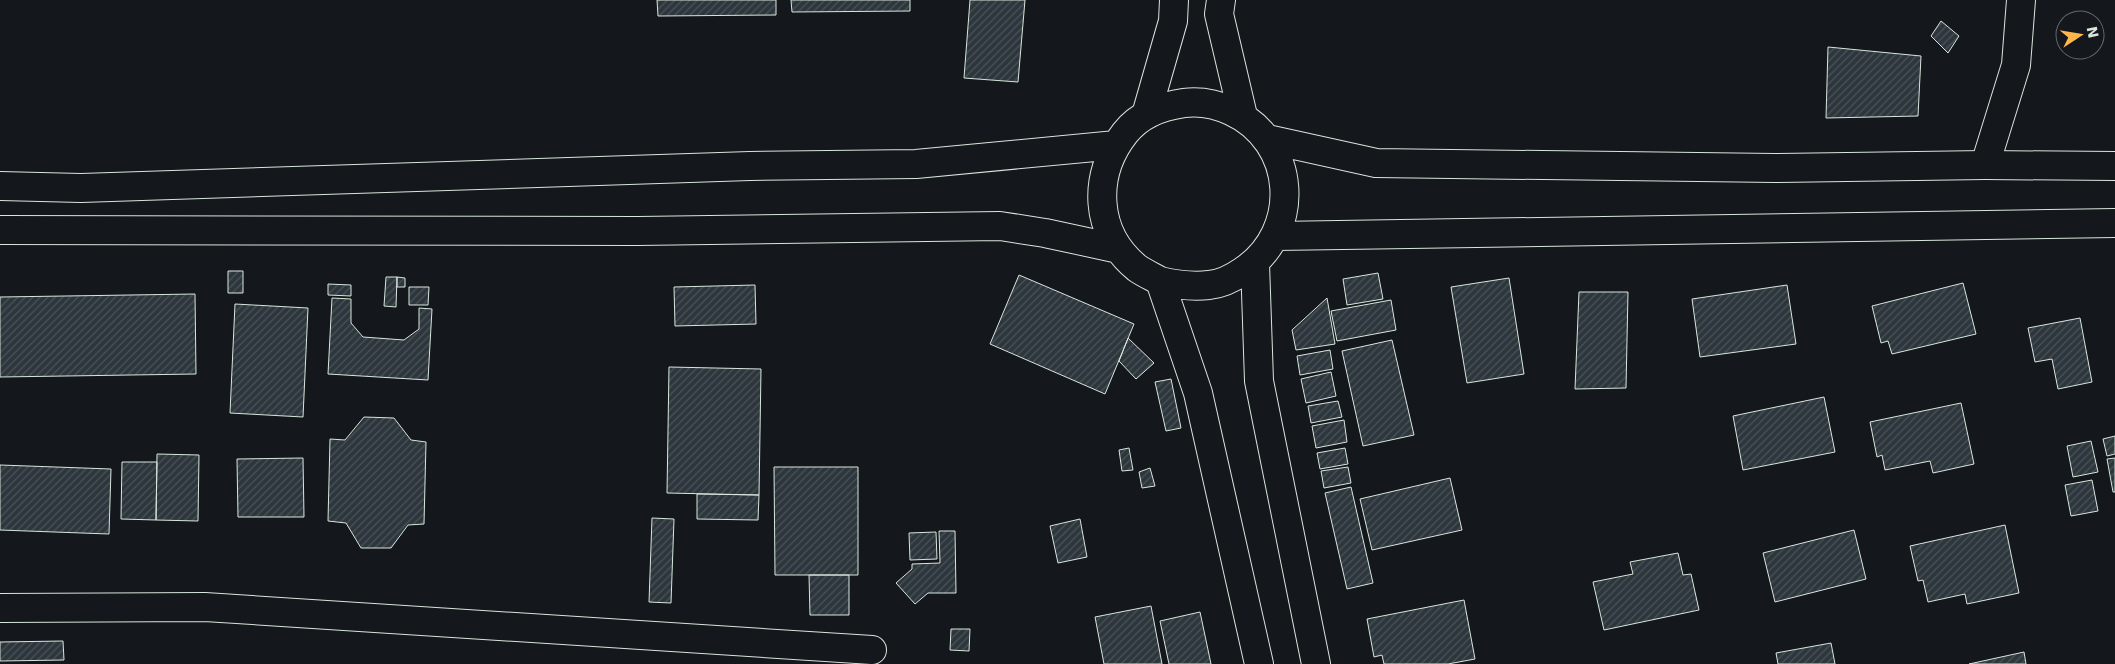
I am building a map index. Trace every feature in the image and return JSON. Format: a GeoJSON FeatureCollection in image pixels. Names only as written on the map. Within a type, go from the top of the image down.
{"type":"FeatureCollection","features":[{"type":"Feature","properties":{"kind":"street"},"geometry":{"type":"LineString","coordinates":[[1146,115],[1173,21],[1174,0]]}},
{"type":"Feature","properties":{"kind":"street"},"geometry":{"type":"LineString","coordinates":[[1221,0],[1219,14],[1243,116]]}},
{"type":"Feature","properties":{"kind":"street"},"geometry":{"type":"LineString","coordinates":[[1985,165],[2016,64],[2021,0]]}},
{"type":"Feature","properties":{"kind":"street"},"geometry":{"type":"LineString","coordinates":[[1194,102],[1220,105],[1243,116],[1267,139],[1279,161],[1285,186],[1284,212],[1276,236],[1267,251],[1255,263],[1234,278],[1210,285],[1185,286],[1160,281],[1138,268],[1119,249],[1106,224],[1101,197],[1104,170],[1116,144],[1129,128],[1146,115],[1169,105],[1194,102]]}},
{"type":"Feature","properties":{"kind":"street"},"geometry":{"type":"LineString","coordinates":[[1267,139],[1376,163],[1775,168],[1985,165],[2115,166]]}},
{"type":"Feature","properties":{"kind":"street"},"geometry":{"type":"LineString","coordinates":[[0,186],[81,188],[740,167],[916,164],[1116,144]]}},
{"type":"Feature","properties":{"kind":"street"},"geometry":{"type":"LineString","coordinates":[[1276,236],[2115,223]]}},
{"type":"Feature","properties":{"kind":"street"},"geometry":{"type":"LineString","coordinates":[[0,230],[638,231],[1000,226],[1045,233],[1119,249]]}},
{"type":"Feature","properties":{"kind":"street"},"geometry":{"type":"LineString","coordinates":[[1255,263],[1260,381],[1316,664]]}},
{"type":"Feature","properties":{"kind":"street"},"geometry":{"type":"LineString","coordinates":[[1160,281],[1198,393],[1259,664]]}},
{"type":"Feature","properties":{"kind":"street"},"geometry":{"type":"LineString","coordinates":[[0,608],[205,608],[872,650]]}},
{"type":"Feature","properties":{"kind":"building"},"geometry":{"type":"Polygon","coordinates":[[[657,0],[776,0],[776,15],[658,16],[657,0]]]}},
{"type":"Feature","properties":{"kind":"building"},"geometry":{"type":"Polygon","coordinates":[[[791,0],[910,0],[910,11],[792,12],[791,0]]]}},
{"type":"Feature","properties":{"kind":"building"},"geometry":{"type":"Polygon","coordinates":[[[970,0],[1025,0],[1018,82],[964,78],[970,0]]]}},
{"type":"Feature","properties":{"kind":"building"},"geometry":{"type":"Polygon","coordinates":[[[1941,21],[1959,36],[1948,53],[1931,36],[1941,21]]]}},
{"type":"Feature","properties":{"kind":"building"},"geometry":{"type":"Polygon","coordinates":[[[1828,47],[1921,56],[1918,116],[1826,118],[1828,47]]]}},
{"type":"Feature","properties":{"kind":"building"},"geometry":{"type":"Polygon","coordinates":[[[228,271],[243,271],[243,293],[228,293],[228,271]]]}},
{"type":"Feature","properties":{"kind":"building"},"geometry":{"type":"Polygon","coordinates":[[[1378,273],[1383,299],[1347,305],[1343,279],[1378,273]]]}},
{"type":"Feature","properties":{"kind":"building"},"geometry":{"type":"Polygon","coordinates":[[[1019,275],[1134,324],[1105,394],[990,344],[1019,275]]]}},
{"type":"Feature","properties":{"kind":"building"},"geometry":{"type":"Polygon","coordinates":[[[386,277],[397,277],[396,307],[384,306],[386,277]]]}},
{"type":"Feature","properties":{"kind":"building"},"geometry":{"type":"Polygon","coordinates":[[[397,277],[405,278],[405,287],[397,287],[397,277]]]}},
{"type":"Feature","properties":{"kind":"building"},"geometry":{"type":"Polygon","coordinates":[[[1509,278],[1524,374],[1467,383],[1451,287],[1509,278]]]}},
{"type":"Feature","properties":{"kind":"building"},"geometry":{"type":"Polygon","coordinates":[[[1963,283],[1976,334],[1892,354],[1888,341],[1881,343],[1872,306],[1963,283]]]}},
{"type":"Feature","properties":{"kind":"building"},"geometry":{"type":"Polygon","coordinates":[[[328,284],[351,285],[351,296],[328,295],[328,284]]]}},
{"type":"Feature","properties":{"kind":"building"},"geometry":{"type":"Polygon","coordinates":[[[755,285],[756,324],[675,326],[674,287],[755,285]]]}},
{"type":"Feature","properties":{"kind":"building"},"geometry":{"type":"Polygon","coordinates":[[[1787,285],[1796,344],[1700,357],[1692,299],[1787,285]]]}},
{"type":"Feature","properties":{"kind":"building"},"geometry":{"type":"Polygon","coordinates":[[[409,287],[429,287],[428,305],[409,305],[409,287]]]}},
{"type":"Feature","properties":{"kind":"building"},"geometry":{"type":"Polygon","coordinates":[[[1579,292],[1628,292],[1626,388],[1575,389],[1579,292]]]}},
{"type":"Feature","properties":{"kind":"building"},"geometry":{"type":"Polygon","coordinates":[[[195,294],[196,374],[0,377],[0,297],[195,294]]]}},
{"type":"Feature","properties":{"kind":"building"},"geometry":{"type":"Polygon","coordinates":[[[332,298],[351,299],[351,323],[363,337],[404,340],[419,329],[419,308],[432,309],[428,380],[328,374],[332,298]]]}},
{"type":"Feature","properties":{"kind":"building"},"geometry":{"type":"Polygon","coordinates":[[[1327,298],[1335,344],[1296,350],[1292,330],[1327,298]]]}},
{"type":"Feature","properties":{"kind":"building"},"geometry":{"type":"Polygon","coordinates":[[[1391,300],[1396,330],[1337,341],[1331,311],[1391,300]]]}},
{"type":"Feature","properties":{"kind":"building"},"geometry":{"type":"Polygon","coordinates":[[[235,304],[308,308],[303,417],[230,413],[235,304]]]}},
{"type":"Feature","properties":{"kind":"building"},"geometry":{"type":"Polygon","coordinates":[[[2080,318],[2092,382],[2058,389],[2052,359],[2035,362],[2028,328],[2080,318]]]}},
{"type":"Feature","properties":{"kind":"building"},"geometry":{"type":"Polygon","coordinates":[[[1128,338],[1154,363],[1136,379],[1119,361],[1128,338]]]}},
{"type":"Feature","properties":{"kind":"building"},"geometry":{"type":"Polygon","coordinates":[[[1392,340],[1414,435],[1363,446],[1342,351],[1392,340]]]}},
{"type":"Feature","properties":{"kind":"building"},"geometry":{"type":"Polygon","coordinates":[[[1330,350],[1333,369],[1300,375],[1297,356],[1330,350]]]}},
{"type":"Feature","properties":{"kind":"building"},"geometry":{"type":"Polygon","coordinates":[[[669,367],[761,369],[759,495],[667,493],[669,367]]]}},
{"type":"Feature","properties":{"kind":"building"},"geometry":{"type":"Polygon","coordinates":[[[1331,372],[1336,396],[1306,403],[1301,379],[1331,372]]]}},
{"type":"Feature","properties":{"kind":"building"},"geometry":{"type":"Polygon","coordinates":[[[1171,379],[1181,428],[1166,431],[1155,382],[1171,379]]]}},
{"type":"Feature","properties":{"kind":"building"},"geometry":{"type":"Polygon","coordinates":[[[1824,397],[1835,452],[1743,470],[1733,416],[1824,397]]]}},
{"type":"Feature","properties":{"kind":"building"},"geometry":{"type":"Polygon","coordinates":[[[1338,401],[1342,417],[1311,423],[1308,406],[1338,401]]]}},
{"type":"Feature","properties":{"kind":"building"},"geometry":{"type":"Polygon","coordinates":[[[1961,403],[1974,464],[1933,473],[1930,461],[1885,470],[1882,455],[1877,457],[1870,422],[1961,403]]]}},
{"type":"Feature","properties":{"kind":"building"},"geometry":{"type":"Polygon","coordinates":[[[364,417],[394,418],[411,440],[426,442],[424,524],[408,525],[391,548],[361,548],[346,523],[328,521],[330,439],[345,440],[364,417]]]}},
{"type":"Feature","properties":{"kind":"building"},"geometry":{"type":"Polygon","coordinates":[[[1344,420],[1347,442],[1316,448],[1312,426],[1344,420]]]}},
{"type":"Feature","properties":{"kind":"building"},"geometry":{"type":"Polygon","coordinates":[[[2115,436],[2115,454],[2107,456],[2103,439],[2115,436]]]}},
{"type":"Feature","properties":{"kind":"building"},"geometry":{"type":"Polygon","coordinates":[[[2091,441],[2098,472],[2073,477],[2067,446],[2091,441]]]}},
{"type":"Feature","properties":{"kind":"building"},"geometry":{"type":"Polygon","coordinates":[[[1129,448],[1133,470],[1122,471],[1119,450],[1129,448]]]}},
{"type":"Feature","properties":{"kind":"building"},"geometry":{"type":"Polygon","coordinates":[[[1345,448],[1348,464],[1320,469],[1317,453],[1345,448]]]}},
{"type":"Feature","properties":{"kind":"building"},"geometry":{"type":"Polygon","coordinates":[[[157,454],[199,455],[198,521],[156,520],[157,454]]]}},
{"type":"Feature","properties":{"kind":"building"},"geometry":{"type":"Polygon","coordinates":[[[303,458],[304,517],[238,517],[237,459],[303,458]]]}},
{"type":"Feature","properties":{"kind":"building"},"geometry":{"type":"Polygon","coordinates":[[[2115,458],[2115,492],[2113,492],[2107,459],[2115,458]]]}},
{"type":"Feature","properties":{"kind":"building"},"geometry":{"type":"Polygon","coordinates":[[[122,462],[157,462],[156,520],[121,519],[122,462]]]}},
{"type":"Feature","properties":{"kind":"building"},"geometry":{"type":"Polygon","coordinates":[[[0,465],[111,469],[109,534],[0,530],[0,465]]]}},
{"type":"Feature","properties":{"kind":"building"},"geometry":{"type":"Polygon","coordinates":[[[774,467],[858,467],[858,575],[775,575],[774,467]]]}},
{"type":"Feature","properties":{"kind":"building"},"geometry":{"type":"Polygon","coordinates":[[[1348,467],[1351,483],[1324,488],[1321,471],[1348,467]]]}},
{"type":"Feature","properties":{"kind":"building"},"geometry":{"type":"Polygon","coordinates":[[[1150,468],[1155,486],[1142,488],[1139,472],[1150,468]]]}},
{"type":"Feature","properties":{"kind":"building"},"geometry":{"type":"Polygon","coordinates":[[[1450,478],[1462,530],[1372,550],[1360,499],[1450,478]]]}},
{"type":"Feature","properties":{"kind":"building"},"geometry":{"type":"Polygon","coordinates":[[[2092,480],[2098,511],[2071,516],[2065,485],[2092,480]]]}},
{"type":"Feature","properties":{"kind":"building"},"geometry":{"type":"Polygon","coordinates":[[[1351,487],[1373,583],[1347,589],[1325,493],[1351,487]]]}},
{"type":"Feature","properties":{"kind":"building"},"geometry":{"type":"Polygon","coordinates":[[[697,494],[759,495],[758,520],[697,519],[697,494]]]}},
{"type":"Feature","properties":{"kind":"building"},"geometry":{"type":"Polygon","coordinates":[[[652,518],[674,519],[671,603],[649,602],[652,518]]]}},
{"type":"Feature","properties":{"kind":"building"},"geometry":{"type":"Polygon","coordinates":[[[1080,519],[1087,557],[1058,563],[1050,526],[1080,519]]]}},
{"type":"Feature","properties":{"kind":"building"},"geometry":{"type":"Polygon","coordinates":[[[2005,525],[2019,593],[1967,604],[1965,594],[1928,602],[1923,580],[1918,581],[1910,546],[2005,525]]]}},
{"type":"Feature","properties":{"kind":"building"},"geometry":{"type":"Polygon","coordinates":[[[1854,530],[1866,579],[1775,602],[1763,553],[1854,530]]]}},
{"type":"Feature","properties":{"kind":"building"},"geometry":{"type":"Polygon","coordinates":[[[939,531],[955,531],[956,593],[928,593],[915,604],[896,583],[912,569],[912,564],[940,563],[939,531]]]}},
{"type":"Feature","properties":{"kind":"building"},"geometry":{"type":"Polygon","coordinates":[[[936,532],[937,559],[910,560],[909,533],[936,532]]]}},
{"type":"Feature","properties":{"kind":"building"},"geometry":{"type":"Polygon","coordinates":[[[1678,553],[1683,575],[1691,574],[1699,610],[1604,630],[1593,582],[1633,574],[1630,562],[1678,553]]]}},
{"type":"Feature","properties":{"kind":"building"},"geometry":{"type":"Polygon","coordinates":[[[809,575],[849,575],[849,615],[810,615],[809,575]]]}},
{"type":"Feature","properties":{"kind":"building"},"geometry":{"type":"Polygon","coordinates":[[[1464,600],[1475,659],[1448,664],[1384,664],[1382,655],[1374,657],[1367,619],[1464,600]]]}},
{"type":"Feature","properties":{"kind":"building"},"geometry":{"type":"Polygon","coordinates":[[[1151,606],[1162,664],[1104,664],[1095,617],[1151,606]]]}},
{"type":"Feature","properties":{"kind":"building"},"geometry":{"type":"Polygon","coordinates":[[[1200,612],[1211,664],[1169,664],[1160,621],[1200,612]]]}},
{"type":"Feature","properties":{"kind":"building"},"geometry":{"type":"Polygon","coordinates":[[[951,629],[970,629],[969,651],[950,650],[951,629]]]}},
{"type":"Feature","properties":{"kind":"building"},"geometry":{"type":"Polygon","coordinates":[[[63,641],[64,660],[0,661],[0,642],[63,641]]]}},
{"type":"Feature","properties":{"kind":"building"},"geometry":{"type":"Polygon","coordinates":[[[1831,643],[1835,664],[1778,664],[1776,653],[1831,643]]]}},
{"type":"Feature","properties":{"kind":"building"},"geometry":{"type":"Polygon","coordinates":[[[2024,652],[2026,664],[1969,664],[2024,652]]]}}]}
